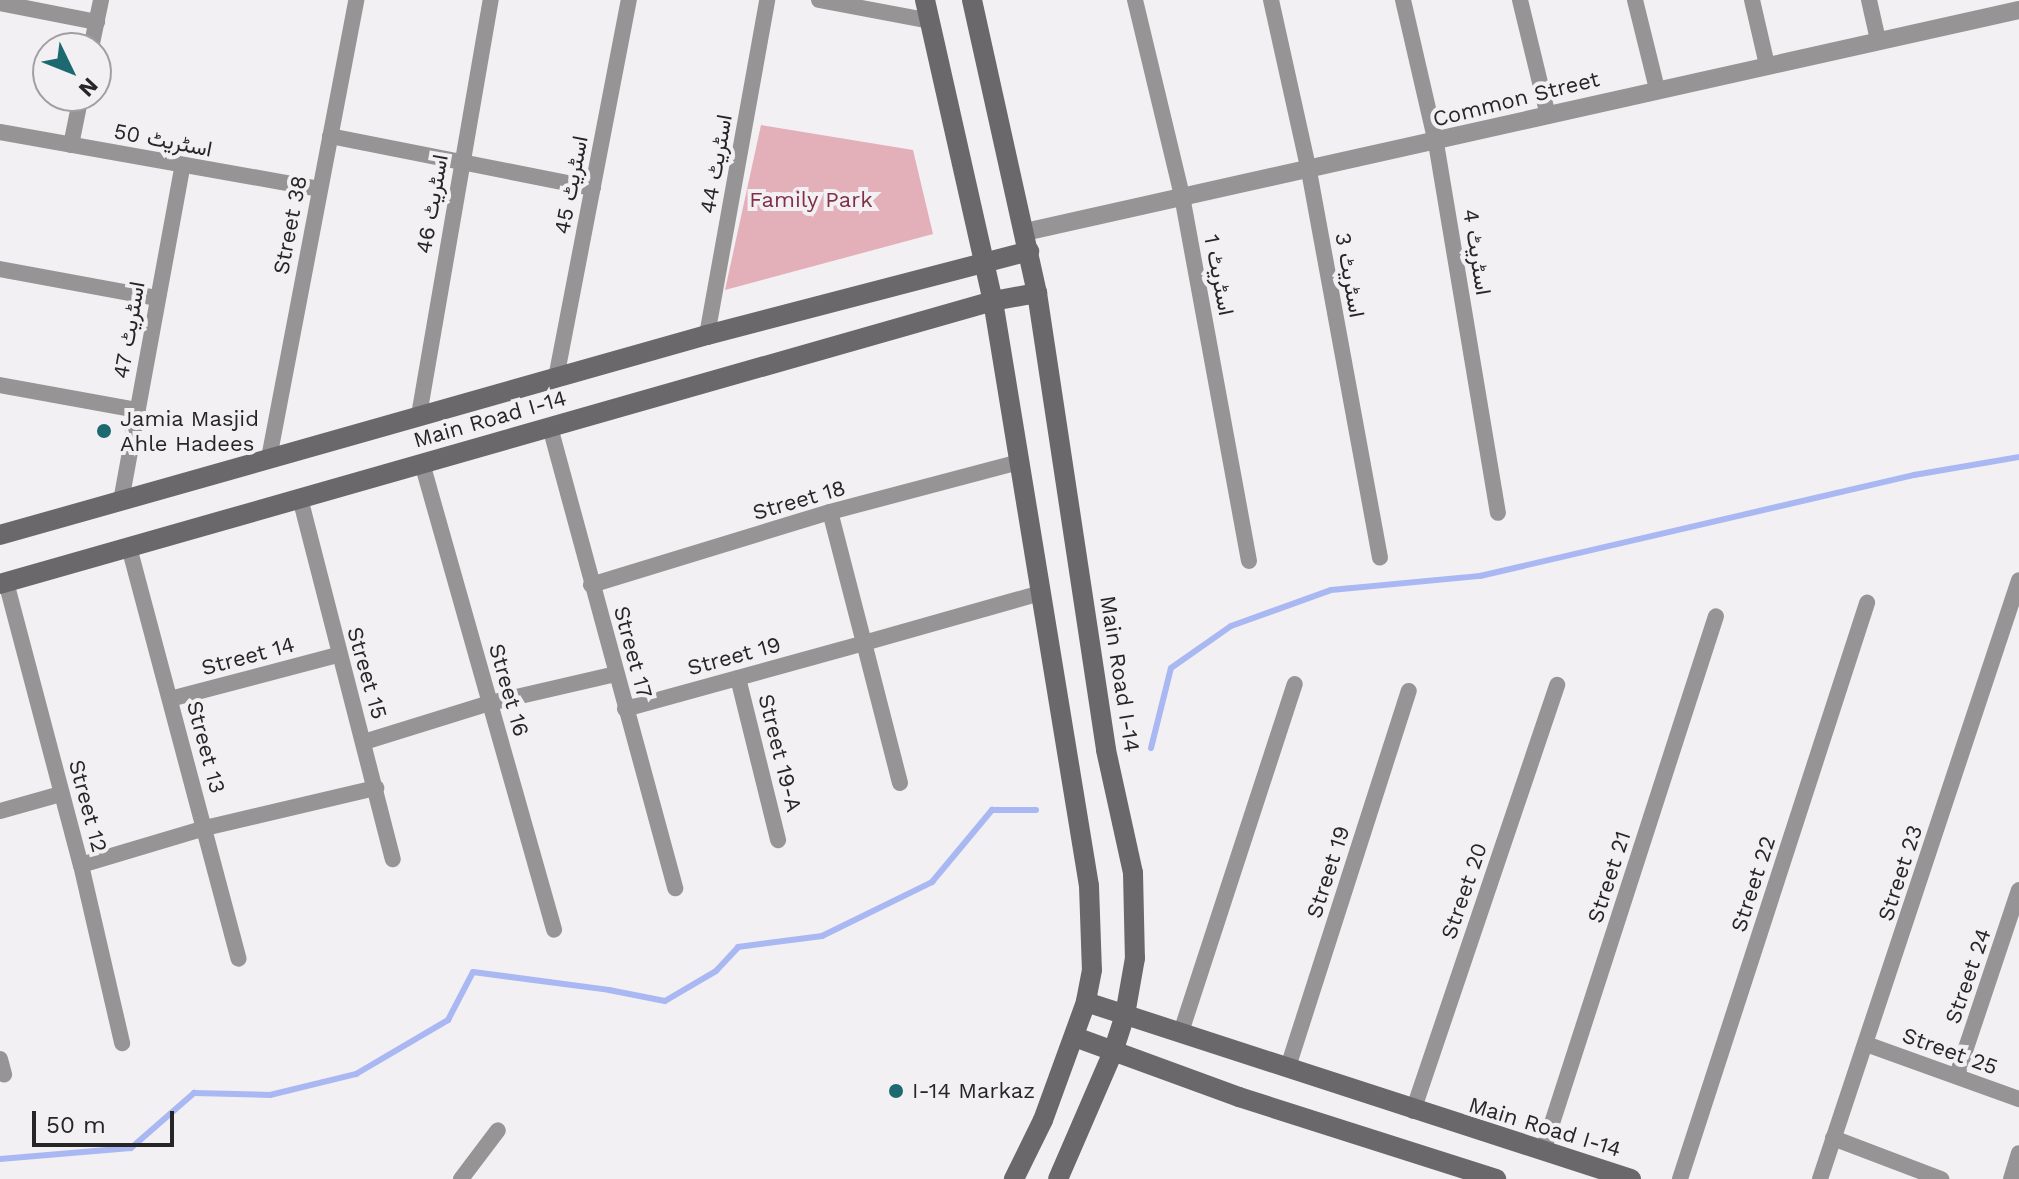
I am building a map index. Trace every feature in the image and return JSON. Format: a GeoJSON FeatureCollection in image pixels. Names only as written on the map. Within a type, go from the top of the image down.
{"type":"FeatureCollection","features":[{"type":"Feature","properties":{"kind":"main road"},"geometry":{"type":"LineString","coordinates":[[925,0],[993,301],[1089,886],[1092,970],[1086,1002],[1043,1120],[1014,1179]]}},
{"type":"Feature","properties":{"kind":"main road","name":"Main Road I-14"},"geometry":{"type":"LineString","coordinates":[[972,0],[1037,293],[1106,750],[1133,873],[1135,958],[1125,1015],[1113,1052],[1058,1179]]}},
{"type":"Feature","properties":{"kind":"main road","name":"Main Road I-14"},"geometry":{"type":"LineString","coordinates":[[0,535],[419,415],[984,260],[1027,242]]}},
{"type":"Feature","properties":{"kind":"main road","name":"Main Road I-14"},"geometry":{"type":"LineString","coordinates":[[3,583],[993,301],[1037,293]]}},
{"type":"Feature","properties":{"kind":"main road","name":"Main Road I-14"},"geometry":{"type":"LineString","coordinates":[[1086,1002],[1413,1111],[1631,1179]]}},
{"type":"Feature","properties":{"kind":"main road"},"geometry":{"type":"LineString","coordinates":[[1075,1037],[1239,1097],[1489,1178]]}},
{"type":"Feature","properties":{"kind":"street"},"geometry":{"type":"LineString","coordinates":[[95,32],[101,0]]}},
{"type":"Feature","properties":{"kind":"street","name":"Street 38"},"geometry":{"type":"LineString","coordinates":[[269,458],[356,0]]}},
{"type":"Feature","properties":{"kind":"street","name":"اسٹریٹ 46"},"geometry":{"type":"LineString","coordinates":[[419,415],[491,0]]}},
{"type":"Feature","properties":{"kind":"street","name":"اسٹریٹ 45"},"geometry":{"type":"LineString","coordinates":[[556,378],[629,0]]}},
{"type":"Feature","properties":{"kind":"street","name":"اسٹریٹ 44"},"geometry":{"type":"LineString","coordinates":[[707,335],[767,0]]}},
{"type":"Feature","properties":{"kind":"street"},"geometry":{"type":"LineString","coordinates":[[819,0],[930,21]]}},
{"type":"Feature","properties":{"kind":"street","name":"اسٹریٹ 1"},"geometry":{"type":"LineString","coordinates":[[1135,0],[1182,196],[1249,561]]}},
{"type":"Feature","properties":{"kind":"street","name":"اسٹریٹ 3"},"geometry":{"type":"LineString","coordinates":[[1271,0],[1309,171],[1380,558]]}},
{"type":"Feature","properties":{"kind":"street","name":"اسٹریٹ 4"},"geometry":{"type":"LineString","coordinates":[[1403,0],[1436,143],[1498,513]]}},
{"type":"Feature","properties":{"kind":"street"},"geometry":{"type":"LineString","coordinates":[[1520,0],[1548,116]]}},
{"type":"Feature","properties":{"kind":"street"},"geometry":{"type":"LineString","coordinates":[[1635,0],[1657,89]]}},
{"type":"Feature","properties":{"kind":"street"},"geometry":{"type":"LineString","coordinates":[[1752,0],[1767,65]]}},
{"type":"Feature","properties":{"kind":"street"},"geometry":{"type":"LineString","coordinates":[[1869,0],[1878,40]]}},
{"type":"Feature","properties":{"kind":"street"},"geometry":{"type":"LineString","coordinates":[[0,3],[97,22]]}},
{"type":"Feature","properties":{"kind":"street","name":"Common Street"},"geometry":{"type":"LineString","coordinates":[[1027,242],[1182,196],[1436,143],[1657,89],[1878,40],[1988,8],[2019,10]]}},
{"type":"Feature","properties":{"kind":"street"},"geometry":{"type":"LineString","coordinates":[[71,145],[78,112]]}},
{"type":"Feature","properties":{"kind":"street","name":"اسٹریٹ 50"},"geometry":{"type":"LineString","coordinates":[[0,132],[182,167],[319,189]]}},
{"type":"Feature","properties":{"kind":"street"},"geometry":{"type":"LineString","coordinates":[[330,136],[593,188]]}},
{"type":"Feature","properties":{"kind":"street","name":"اسٹریٹ 47"},"geometry":{"type":"LineString","coordinates":[[121,501],[182,167]]}},
{"type":"Feature","properties":{"kind":"street"},"geometry":{"type":"LineString","coordinates":[[0,269],[157,298]]}},
{"type":"Feature","properties":{"kind":"street"},"geometry":{"type":"LineString","coordinates":[[0,385],[138,410]]}},
{"type":"Feature","properties":{"kind":"street","name":"Street 17"},"geometry":{"type":"LineString","coordinates":[[550,427],[675,888]]}},
{"type":"Feature","properties":{"kind":"street","name":"Street 18"},"geometry":{"type":"LineString","coordinates":[[591,585],[830,512],[1019,462]]}},
{"type":"Feature","properties":{"kind":"street","name":"Street 16"},"geometry":{"type":"LineString","coordinates":[[422,463],[554,930]]}},
{"type":"Feature","properties":{"kind":"street","name":"Street 15"},"geometry":{"type":"LineString","coordinates":[[300,498],[393,859]]}},
{"type":"Feature","properties":{"kind":"street"},"geometry":{"type":"LineString","coordinates":[[830,512],[900,783]]}},
{"type":"Feature","properties":{"kind":"street","name":"Street 13"},"geometry":{"type":"LineString","coordinates":[[129,547],[239,959]]}},
{"type":"Feature","properties":{"kind":"street","name":"Street 23"},"geometry":{"type":"LineString","coordinates":[[1820,1179],[2019,580]]}},
{"type":"Feature","properties":{"kind":"street","name":"Street 12"},"geometry":{"type":"LineString","coordinates":[[3,583],[81,865],[122,1043]]}},
{"type":"Feature","properties":{"kind":"street","name":"Street 19"},"geometry":{"type":"LineString","coordinates":[[625,709],[1041,593]]}},
{"type":"Feature","properties":{"kind":"street","name":"Street 22"},"geometry":{"type":"LineString","coordinates":[[1680,1179],[1867,603]]}},
{"type":"Feature","properties":{"kind":"street","name":"Street 21"},"geometry":{"type":"LineString","coordinates":[[1543,1151],[1716,616]]}},
{"type":"Feature","properties":{"kind":"street","name":"Street 14"},"geometry":{"type":"LineString","coordinates":[[170,699],[338,655]]}},
{"type":"Feature","properties":{"kind":"street"},"geometry":{"type":"LineString","coordinates":[[364,742],[490,703],[616,674]]}},
{"type":"Feature","properties":{"kind":"street","name":"Street 19-A"},"geometry":{"type":"LineString","coordinates":[[738,678],[778,840]]}},
{"type":"Feature","properties":{"kind":"street"},"geometry":{"type":"LineString","coordinates":[[1181,1032],[1295,684]]}},
{"type":"Feature","properties":{"kind":"street","name":"Street 20"},"geometry":{"type":"LineString","coordinates":[[1413,1111],[1557,685]]}},
{"type":"Feature","properties":{"kind":"street","name":"Street 19"},"geometry":{"type":"LineString","coordinates":[[1288,1067],[1409,691]]}},
{"type":"Feature","properties":{"kind":"street"},"geometry":{"type":"LineString","coordinates":[[81,865],[205,828],[376,788]]}},
{"type":"Feature","properties":{"kind":"street"},"geometry":{"type":"LineString","coordinates":[[0,811],[61,794]]}},
{"type":"Feature","properties":{"kind":"street","name":"Street 24"},"geometry":{"type":"LineString","coordinates":[[1957,1075],[2019,890]]}},
{"type":"Feature","properties":{"kind":"street","name":"Street 25"},"geometry":{"type":"LineString","coordinates":[[1866,1044],[2019,1099]]}},
{"type":"Feature","properties":{"kind":"street"},"geometry":{"type":"LineString","coordinates":[[461,1179],[498,1130]]}},
{"type":"Feature","properties":{"kind":"street"},"geometry":{"type":"LineString","coordinates":[[1833,1138],[1941,1179]]}},
{"type":"Feature","properties":{"kind":"street"},"geometry":{"type":"LineString","coordinates":[[2011,1179],[2019,1153]]}},
{"type":"Feature","properties":{"kind":"green space","name":"Family Park"},"geometry":{"type":"Polygon","coordinates":[[[761,125],[913,150],[933,234],[725,290],[761,125]]]}},
{"type":"Feature","properties":{"kind":"waterway"},"geometry":{"type":"LineString","coordinates":[[1151,748],[1171,668],[1231,626],[1331,590],[1480,576],[1914,475],[2019,457]]}},
{"type":"Feature","properties":{"kind":"waterway"},"geometry":{"type":"LineString","coordinates":[[0,1159],[131,1148],[194,1093],[270,1095],[356,1074],[448,1020],[473,972],[609,990],[665,1001],[716,971],[738,947],[822,936],[932,882],[992,810],[1036,810]]}},
{"type":"Feature","properties":{"kind":"place","name":"Jamia Masjid Ahle Hadees"},"geometry":{"type":"Point","coordinates":[104,431]}},
{"type":"Feature","properties":{"kind":"place","name":"I-14 Markaz"},"geometry":{"type":"Point","coordinates":[896,1091]}}]}
